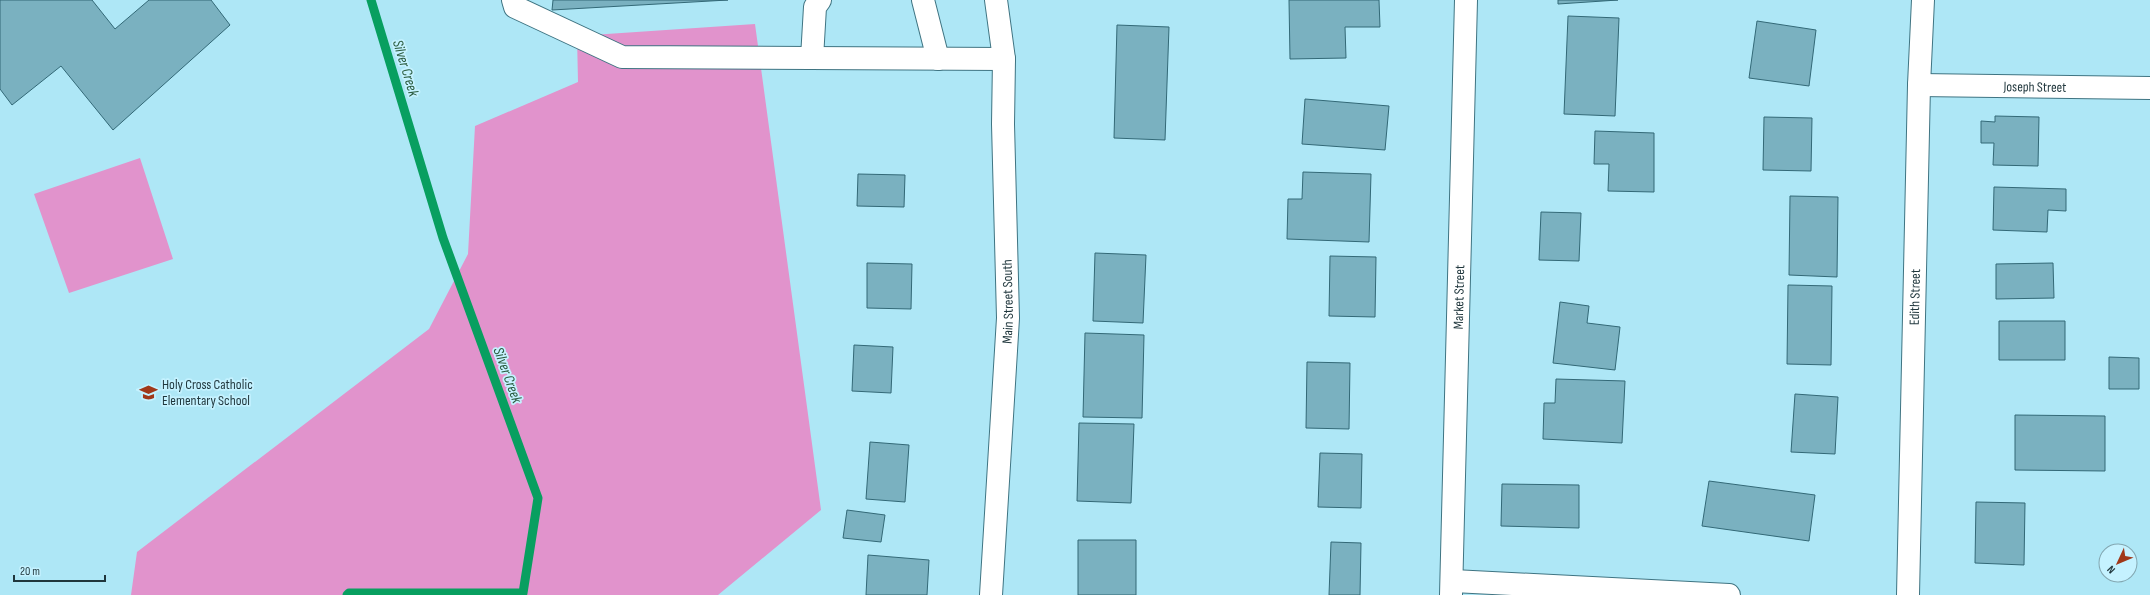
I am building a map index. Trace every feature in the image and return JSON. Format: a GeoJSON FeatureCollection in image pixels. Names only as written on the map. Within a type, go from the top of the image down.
{"type":"FeatureCollection","features":[{"type":"Feature","properties":{"kind":"street"},"geometry":{"type":"LineString","coordinates":[[513,0],[514,7],[622,57],[1004,59]]}},
{"type":"Feature","properties":{"kind":"street"},"geometry":{"type":"LineString","coordinates":[[812,58],[815,7],[820,0]]}},
{"type":"Feature","properties":{"kind":"street"},"geometry":{"type":"LineString","coordinates":[[924,0],[938,58]]}},
{"type":"Feature","properties":{"kind":"street","name":"Market Street"},"geometry":{"type":"LineString","coordinates":[[1452,588],[1466,0]]}},
{"type":"Feature","properties":{"kind":"street","name":"Edith Street"},"geometry":{"type":"LineString","coordinates":[[1908,595],[1919,85],[1923,0]]}},
{"type":"Feature","properties":{"kind":"street","name":"Main Street South"},"geometry":{"type":"LineString","coordinates":[[991,595],[1008,318],[1003,124],[1004,59],[997,3]]}},
{"type":"Feature","properties":{"kind":"street","name":"Joseph Street"},"geometry":{"type":"LineString","coordinates":[[1919,85],[2150,88]]}},
{"type":"Feature","properties":{"kind":"street"},"geometry":{"type":"LineString","coordinates":[[1452,588],[1729,595]]}},
{"type":"Feature","properties":{"kind":"shaded area"},"geometry":{"type":"Polygon","coordinates":[[[755,24],[821,510],[718,595],[131,595],[137,552],[429,329],[468,254],[475,126],[578,82],[577,36],[755,24]]]}},
{"type":"Feature","properties":{"kind":"shaded area"},"geometry":{"type":"Polygon","coordinates":[[[140,158],[173,259],[69,293],[34,194],[140,158]]]}},
{"type":"Feature","properties":{"kind":"building"},"geometry":{"type":"Polygon","coordinates":[[[0,0],[92,0],[115,29],[149,0],[211,0],[230,25],[113,130],[61,66],[12,105],[0,89],[0,0]]]}},
{"type":"Feature","properties":{"kind":"building"},"geometry":{"type":"Polygon","coordinates":[[[553,0],[728,0],[552,10],[553,0]]]}},
{"type":"Feature","properties":{"kind":"building"},"geometry":{"type":"Polygon","coordinates":[[[1289,0],[1379,0],[1380,27],[1345,27],[1346,58],[1290,59],[1289,0]]]}},
{"type":"Feature","properties":{"kind":"building"},"geometry":{"type":"Polygon","coordinates":[[[1558,0],[1618,0],[1558,4],[1558,0]]]}},
{"type":"Feature","properties":{"kind":"building"},"geometry":{"type":"Polygon","coordinates":[[[1568,16],[1619,18],[1615,116],[1564,114],[1568,16]]]}},
{"type":"Feature","properties":{"kind":"building"},"geometry":{"type":"Polygon","coordinates":[[[1757,21],[1816,30],[1809,86],[1749,78],[1757,21]]]}},
{"type":"Feature","properties":{"kind":"building"},"geometry":{"type":"Polygon","coordinates":[[[1117,25],[1169,27],[1165,140],[1114,138],[1117,25]]]}},
{"type":"Feature","properties":{"kind":"building"},"geometry":{"type":"Polygon","coordinates":[[[1305,99],[1389,106],[1385,150],[1302,144],[1305,99]]]}},
{"type":"Feature","properties":{"kind":"building"},"geometry":{"type":"Polygon","coordinates":[[[1995,116],[2039,117],[2038,166],[1993,165],[1994,143],[1981,143],[1981,121],[1995,122],[1995,116]]]}},
{"type":"Feature","properties":{"kind":"building"},"geometry":{"type":"Polygon","coordinates":[[[1764,117],[1812,118],[1811,171],[1763,170],[1764,117]]]}},
{"type":"Feature","properties":{"kind":"building"},"geometry":{"type":"Polygon","coordinates":[[[1595,131],[1654,133],[1654,192],[1608,191],[1609,164],[1594,164],[1595,131]]]}},
{"type":"Feature","properties":{"kind":"building"},"geometry":{"type":"Polygon","coordinates":[[[1303,172],[1371,174],[1369,242],[1287,239],[1288,199],[1302,199],[1303,172]]]}},
{"type":"Feature","properties":{"kind":"building"},"geometry":{"type":"Polygon","coordinates":[[[858,174],[905,175],[904,207],[857,206],[858,174]]]}},
{"type":"Feature","properties":{"kind":"building"},"geometry":{"type":"Polygon","coordinates":[[[1994,187],[2066,189],[2066,211],[2048,210],[2047,232],[1993,230],[1994,187]]]}},
{"type":"Feature","properties":{"kind":"building"},"geometry":{"type":"Polygon","coordinates":[[[1790,196],[1838,197],[1837,277],[1789,275],[1790,196]]]}},
{"type":"Feature","properties":{"kind":"building"},"geometry":{"type":"Polygon","coordinates":[[[1541,212],[1581,213],[1579,261],[1539,260],[1541,212]]]}},
{"type":"Feature","properties":{"kind":"building"},"geometry":{"type":"Polygon","coordinates":[[[1095,253],[1146,255],[1143,323],[1093,321],[1095,253]]]}},
{"type":"Feature","properties":{"kind":"building"},"geometry":{"type":"Polygon","coordinates":[[[1330,256],[1376,257],[1375,317],[1329,316],[1330,256]]]}},
{"type":"Feature","properties":{"kind":"building"},"geometry":{"type":"Polygon","coordinates":[[[867,263],[912,264],[911,309],[867,308],[867,263]]]}},
{"type":"Feature","properties":{"kind":"building"},"geometry":{"type":"Polygon","coordinates":[[[2053,263],[2054,298],[1996,299],[1996,264],[2053,263]]]}},
{"type":"Feature","properties":{"kind":"building"},"geometry":{"type":"Polygon","coordinates":[[[1788,285],[1832,286],[1831,365],[1787,364],[1788,285]]]}},
{"type":"Feature","properties":{"kind":"building"},"geometry":{"type":"Polygon","coordinates":[[[1560,302],[1589,306],[1587,323],[1620,327],[1615,370],[1553,363],[1560,302]]]}},
{"type":"Feature","properties":{"kind":"building"},"geometry":{"type":"Polygon","coordinates":[[[1999,321],[2065,321],[2065,360],[1999,360],[1999,321]]]}},
{"type":"Feature","properties":{"kind":"building"},"geometry":{"type":"Polygon","coordinates":[[[1085,333],[1144,335],[1142,418],[1083,417],[1085,333]]]}},
{"type":"Feature","properties":{"kind":"building"},"geometry":{"type":"Polygon","coordinates":[[[854,345],[893,347],[891,393],[852,391],[854,345]]]}},
{"type":"Feature","properties":{"kind":"building"},"geometry":{"type":"Polygon","coordinates":[[[2109,357],[2139,358],[2139,389],[2109,389],[2109,357]]]}},
{"type":"Feature","properties":{"kind":"building"},"geometry":{"type":"Polygon","coordinates":[[[1307,362],[1350,363],[1349,429],[1306,428],[1307,362]]]}},
{"type":"Feature","properties":{"kind":"building"},"geometry":{"type":"Polygon","coordinates":[[[1556,379],[1625,381],[1622,443],[1543,439],[1544,403],[1555,403],[1556,379]]]}},
{"type":"Feature","properties":{"kind":"building"},"geometry":{"type":"Polygon","coordinates":[[[1795,394],[1838,397],[1835,454],[1791,452],[1795,394]]]}},
{"type":"Feature","properties":{"kind":"building"},"geometry":{"type":"Polygon","coordinates":[[[2015,415],[2105,416],[2105,471],[2015,470],[2015,415]]]}},
{"type":"Feature","properties":{"kind":"building"},"geometry":{"type":"Polygon","coordinates":[[[1079,423],[1134,424],[1131,503],[1077,501],[1079,423]]]}},
{"type":"Feature","properties":{"kind":"building"},"geometry":{"type":"Polygon","coordinates":[[[870,442],[909,445],[905,502],[866,499],[870,442]]]}},
{"type":"Feature","properties":{"kind":"building"},"geometry":{"type":"Polygon","coordinates":[[[1320,453],[1362,454],[1361,508],[1318,507],[1320,453]]]}},
{"type":"Feature","properties":{"kind":"building"},"geometry":{"type":"Polygon","coordinates":[[[1709,481],[1815,495],[1809,541],[1702,526],[1709,481]]]}},
{"type":"Feature","properties":{"kind":"building"},"geometry":{"type":"Polygon","coordinates":[[[1502,484],[1579,485],[1579,528],[1501,526],[1502,484]]]}},
{"type":"Feature","properties":{"kind":"building"},"geometry":{"type":"Polygon","coordinates":[[[1976,502],[2025,503],[2024,565],[1975,563],[1976,502]]]}},
{"type":"Feature","properties":{"kind":"building"},"geometry":{"type":"Polygon","coordinates":[[[847,510],[885,515],[881,542],[843,538],[847,510]]]}},
{"type":"Feature","properties":{"kind":"building"},"geometry":{"type":"Polygon","coordinates":[[[1078,540],[1136,540],[1136,595],[1078,595],[1078,540]]]}},
{"type":"Feature","properties":{"kind":"building"},"geometry":{"type":"Polygon","coordinates":[[[1331,542],[1361,543],[1360,595],[1329,595],[1331,542]]]}},
{"type":"Feature","properties":{"kind":"building"},"geometry":{"type":"Polygon","coordinates":[[[868,555],[929,560],[927,595],[866,595],[868,555]]]}},
{"type":"Feature","properties":{"kind":"waterway","name":"Silver Creek"},"geometry":{"type":"LineString","coordinates":[[347,595],[349,593],[523,593],[538,498],[443,238],[371,0]]}},
{"type":"Feature","properties":{"kind":"place","name":"Holy Cross Catholic Elementary School"},"geometry":{"type":"Point","coordinates":[149,392]}}]}
